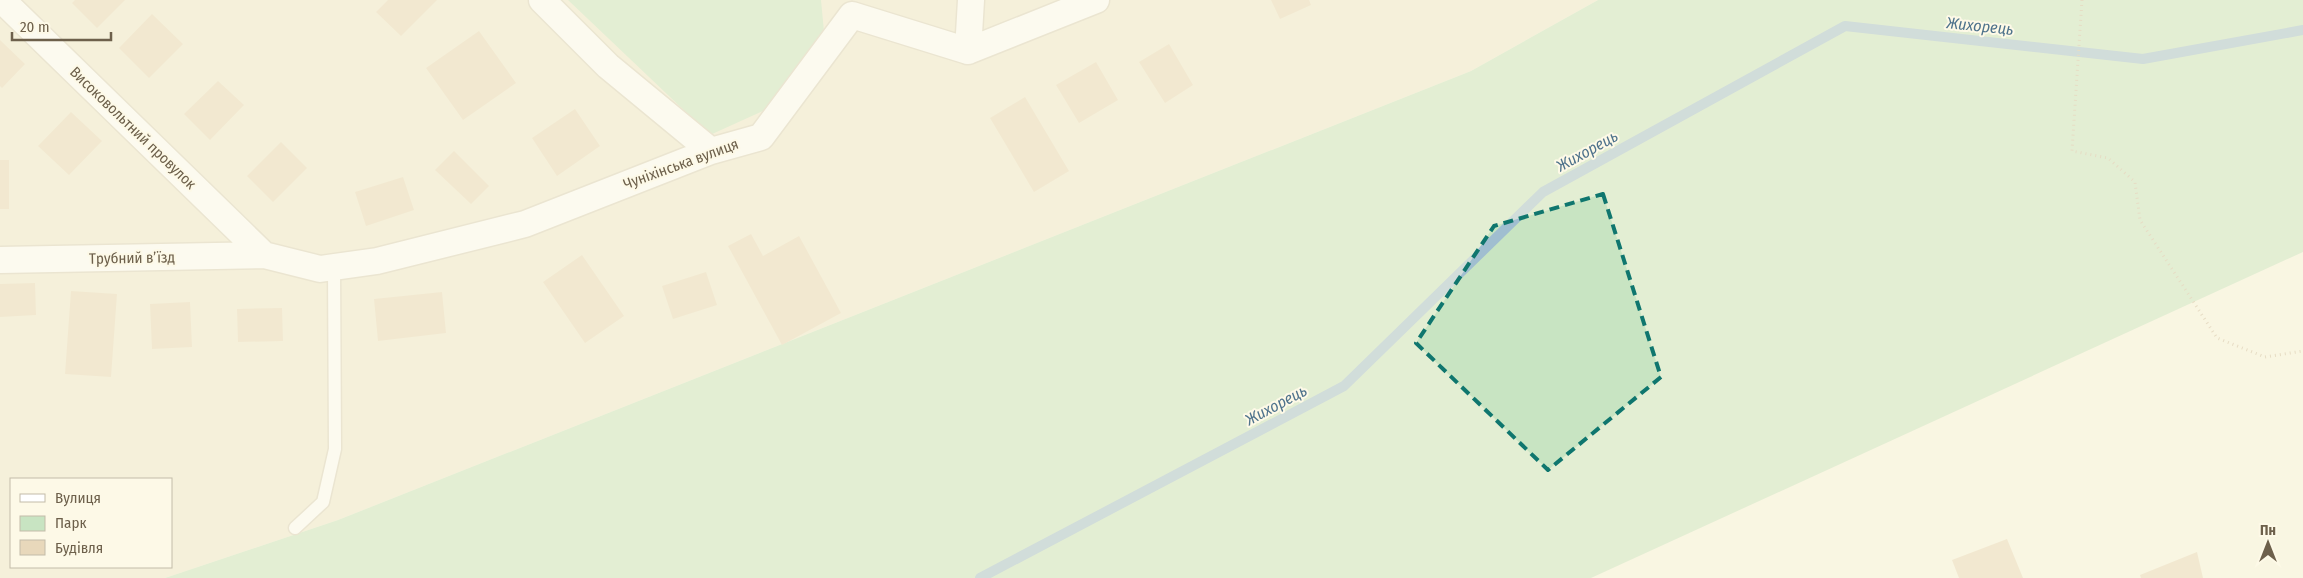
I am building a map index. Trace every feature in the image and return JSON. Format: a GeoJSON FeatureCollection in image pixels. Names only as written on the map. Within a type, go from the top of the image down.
{"type":"FeatureCollection","features":[{"type":"Feature","properties":{"kind":"street","name":"Високовольтний провулок"},"geometry":{"type":"LineString","coordinates":[[2,0],[264,255]]}},
{"type":"Feature","properties":{"kind":"street"},"geometry":{"type":"LineString","coordinates":[[542,0],[608,66],[711,151]]}},
{"type":"Feature","properties":{"kind":"street"},"geometry":{"type":"LineString","coordinates":[[971,0],[968,51],[1096,0]]}},
{"type":"Feature","properties":{"kind":"street","name":"Чуніхінська вулиця"},"geometry":{"type":"LineString","coordinates":[[264,255],[320,270],[377,261],[525,224],[711,151],[761,137],[846,8],[968,51]]}},
{"type":"Feature","properties":{"kind":"street","name":"Трубний в’їзд"},"geometry":{"type":"LineString","coordinates":[[0,260],[264,255]]}},
{"type":"Feature","properties":{"kind":"lane"},"geometry":{"type":"LineString","coordinates":[[294,528],[323,502],[336,449],[334,267]]}},
{"type":"Feature","properties":{"kind":"path"},"geometry":{"type":"LineString","coordinates":[[2082,0],[2072,151],[2108,158],[2135,182],[2140,220],[2217,338],[2265,357],[2303,351]]}},
{"type":"Feature","properties":{"kind":"highlighted area"},"geometry":{"type":"Polygon","coordinates":[[[1603,194],[1661,377],[1548,470],[1416,343],[1494,226],[1603,194]]]}},
{"type":"Feature","properties":{"kind":"shaded area"},"geometry":{"type":"Polygon","coordinates":[[[0,0],[1598,0],[1471,71],[338,520],[165,578],[0,578],[0,0]]]}},
{"type":"Feature","properties":{"kind":"green space"},"geometry":{"type":"Polygon","coordinates":[[[568,0],[821,0],[825,42],[772,107],[710,135],[568,0]]]}},
{"type":"Feature","properties":{"kind":"green space"},"geometry":{"type":"Polygon","coordinates":[[[1598,0],[2303,0],[2303,252],[1591,578],[165,578],[338,520],[1471,71],[1598,0]]]}},
{"type":"Feature","properties":{"kind":"building"},"geometry":{"type":"Polygon","coordinates":[[[75,0],[125,0],[97,28],[72,3],[75,0]]]}},
{"type":"Feature","properties":{"kind":"building"},"geometry":{"type":"Polygon","coordinates":[[[388,0],[437,0],[401,36],[376,12],[388,0]]]}},
{"type":"Feature","properties":{"kind":"building"},"geometry":{"type":"Polygon","coordinates":[[[1271,0],[1309,0],[1311,5],[1280,19],[1271,0]]]}},
{"type":"Feature","properties":{"kind":"building"},"geometry":{"type":"Polygon","coordinates":[[[152,14],[183,44],[149,78],[119,48],[152,14]]]}},
{"type":"Feature","properties":{"kind":"building"},"geometry":{"type":"Polygon","coordinates":[[[479,31],[516,83],[463,120],[426,68],[479,31]]]}},
{"type":"Feature","properties":{"kind":"building"},"geometry":{"type":"Polygon","coordinates":[[[0,40],[25,64],[2,88],[0,86],[0,40]]]}},
{"type":"Feature","properties":{"kind":"building"},"geometry":{"type":"Polygon","coordinates":[[[1169,44],[1193,85],[1165,103],[1139,62],[1169,44]]]}},
{"type":"Feature","properties":{"kind":"building"},"geometry":{"type":"Polygon","coordinates":[[[1096,62],[1118,100],[1079,123],[1056,85],[1096,62]]]}},
{"type":"Feature","properties":{"kind":"building"},"geometry":{"type":"Polygon","coordinates":[[[218,81],[244,105],[210,140],[184,114],[218,81]]]}},
{"type":"Feature","properties":{"kind":"building"},"geometry":{"type":"Polygon","coordinates":[[[1025,97],[1069,171],[1034,192],[990,118],[1025,97]]]}},
{"type":"Feature","properties":{"kind":"building"},"geometry":{"type":"Polygon","coordinates":[[[575,109],[600,146],[557,176],[532,138],[575,109]]]}},
{"type":"Feature","properties":{"kind":"building"},"geometry":{"type":"Polygon","coordinates":[[[71,112],[102,141],[69,175],[38,146],[71,112]]]}},
{"type":"Feature","properties":{"kind":"building"},"geometry":{"type":"Polygon","coordinates":[[[281,142],[307,168],[273,202],[247,176],[281,142]]]}},
{"type":"Feature","properties":{"kind":"building"},"geometry":{"type":"Polygon","coordinates":[[[454,151],[489,186],[471,204],[435,170],[454,151]]]}},
{"type":"Feature","properties":{"kind":"building"},"geometry":{"type":"Polygon","coordinates":[[[0,160],[9,160],[9,209],[0,209],[0,160]]]}},
{"type":"Feature","properties":{"kind":"building"},"geometry":{"type":"Polygon","coordinates":[[[403,177],[414,210],[366,226],[355,192],[403,177]]]}},
{"type":"Feature","properties":{"kind":"building"},"geometry":{"type":"Polygon","coordinates":[[[751,234],[763,256],[799,236],[841,313],[782,345],[728,246],[751,234]]]}},
{"type":"Feature","properties":{"kind":"building"},"geometry":{"type":"Polygon","coordinates":[[[582,255],[624,316],[585,343],[543,282],[582,255]]]}},
{"type":"Feature","properties":{"kind":"building"},"geometry":{"type":"Polygon","coordinates":[[[706,272],[717,305],[673,319],[662,286],[706,272]]]}},
{"type":"Feature","properties":{"kind":"building"},"geometry":{"type":"Polygon","coordinates":[[[35,283],[36,315],[0,317],[0,284],[35,283]]]}},
{"type":"Feature","properties":{"kind":"building"},"geometry":{"type":"Polygon","coordinates":[[[71,291],[117,294],[111,377],[65,374],[71,291]]]}},
{"type":"Feature","properties":{"kind":"building"},"geometry":{"type":"Polygon","coordinates":[[[442,292],[446,333],[378,341],[374,299],[442,292]]]}},
{"type":"Feature","properties":{"kind":"building"},"geometry":{"type":"Polygon","coordinates":[[[190,302],[192,347],[152,349],[150,304],[190,302]]]}},
{"type":"Feature","properties":{"kind":"building"},"geometry":{"type":"Polygon","coordinates":[[[282,308],[283,341],[238,342],[237,309],[282,308]]]}},
{"type":"Feature","properties":{"kind":"building"},"geometry":{"type":"Polygon","coordinates":[[[2007,539],[2023,578],[1959,578],[1952,560],[2007,539]]]}},
{"type":"Feature","properties":{"kind":"building"},"geometry":{"type":"Polygon","coordinates":[[[2197,552],[2203,578],[2141,578],[2140,575],[2197,552]]]}},
{"type":"Feature","properties":{"kind":"waterway","name":"Жихорець"},"geometry":{"type":"LineString","coordinates":[[980,578],[1344,386],[1543,192],[1845,26],[2143,59],[2303,30]]}}]}
